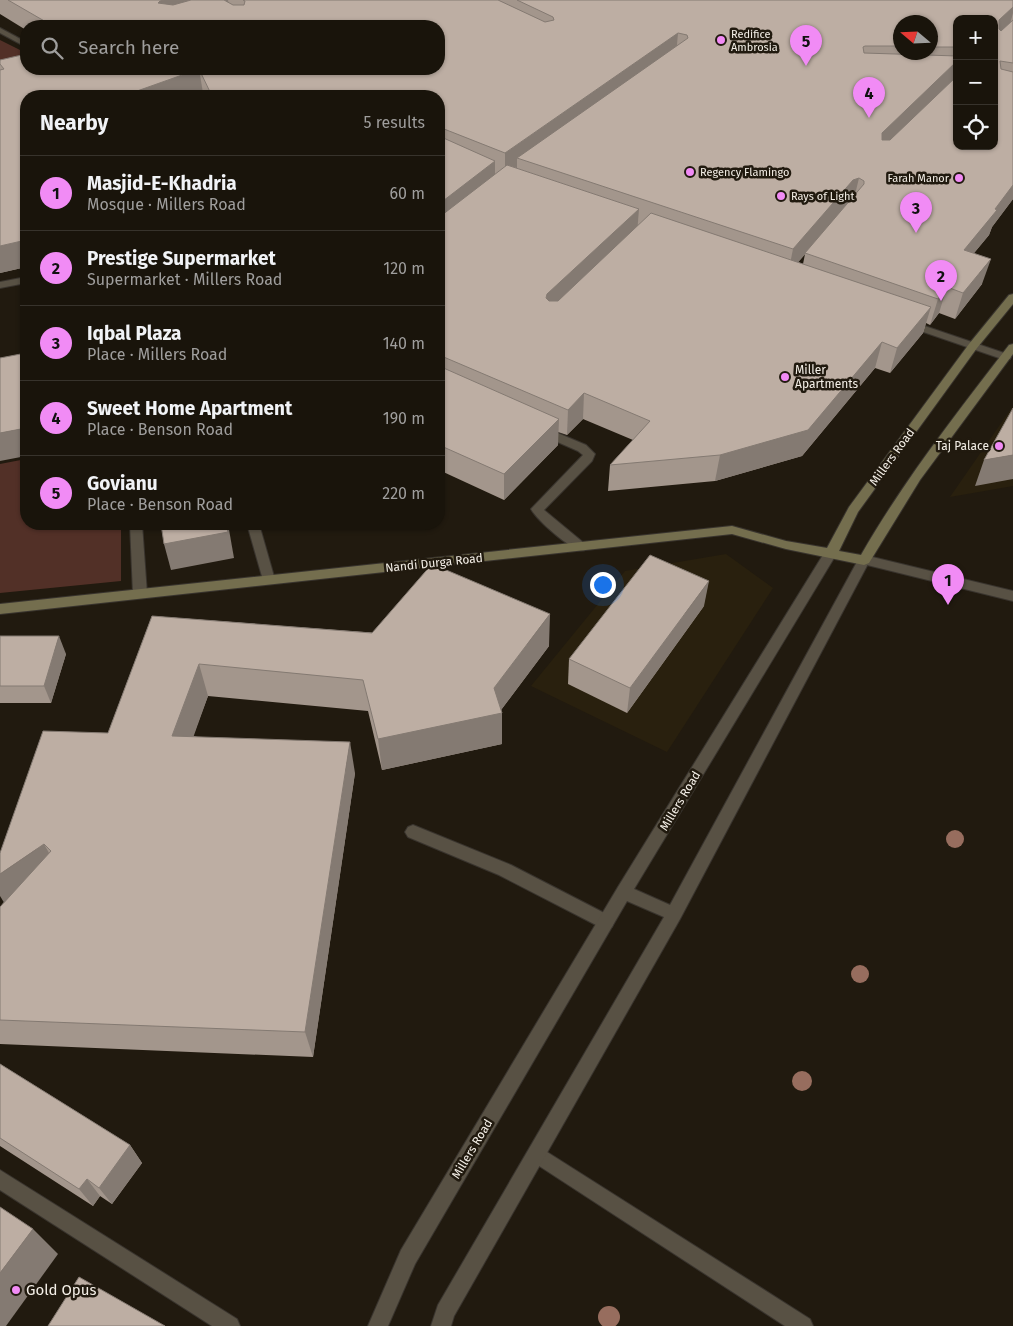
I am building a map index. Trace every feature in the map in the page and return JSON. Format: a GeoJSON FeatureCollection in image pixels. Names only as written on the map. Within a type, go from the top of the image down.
{"type":"FeatureCollection","features":[{"type":"Feature","properties":{"kind":"main road","name":"Millers Road"},"geometry":{"type":"LineString","coordinates":[[831,553],[853,510],[973,346],[1013,297]]}},
{"type":"Feature","properties":{"kind":"main road"},"geometry":{"type":"LineString","coordinates":[[864,560],[885,523],[931,457],[1009,352]]}},
{"type":"Feature","properties":{"kind":"main road","name":"Nandi Durga Road"},"geometry":{"type":"LineString","coordinates":[[0,609],[732,530],[786,545],[864,560]]}},
{"type":"Feature","properties":{"kind":"street"},"geometry":{"type":"LineString","coordinates":[[0,30],[20,42]]}},
{"type":"Feature","properties":{"kind":"street"},"geometry":{"type":"LineString","coordinates":[[0,285],[20,281]]}},
{"type":"Feature","properties":{"kind":"street"},"geometry":{"type":"LineString","coordinates":[[898,319],[973,346],[1009,352]]}},
{"type":"Feature","properties":{"kind":"street"},"geometry":{"type":"LineString","coordinates":[[528,425],[582,448],[589,454],[588,458],[537,509],[541,515],[582,547]]}},
{"type":"Feature","properties":{"kind":"street"},"geometry":{"type":"LineString","coordinates":[[136,530],[140,594]]}},
{"type":"Feature","properties":{"kind":"street"},"geometry":{"type":"LineString","coordinates":[[255,530],[269,580]]}},
{"type":"Feature","properties":{"kind":"street","name":"Millers Road"},"geometry":{"type":"LineString","coordinates":[[378,1326],[408,1256],[624,892],[831,553]]}},
{"type":"Feature","properties":{"kind":"street"},"geometry":{"type":"LineString","coordinates":[[441,1326],[445,1312],[674,914],[864,560],[1013,596]]}},
{"type":"Feature","properties":{"kind":"street"},"geometry":{"type":"LineString","coordinates":[[413,832],[505,870],[606,922]]}},
{"type":"Feature","properties":{"kind":"street"},"geometry":{"type":"LineString","coordinates":[[624,892],[674,914]]}},
{"type":"Feature","properties":{"kind":"street"},"geometry":{"type":"LineString","coordinates":[[536,1154],[803,1326]]}},
{"type":"Feature","properties":{"kind":"street"},"geometry":{"type":"LineString","coordinates":[[0,1179],[230,1326]]}},
{"type":"Feature","properties":{"kind":"shaded area"},"geometry":{"type":"Polygon","coordinates":[[[0,40],[20,50],[20,63],[0,69],[0,40]]]}},
{"type":"Feature","properties":{"kind":"shaded area","name":"Taj Palace"},"geometry":{"type":"Polygon","coordinates":[[[1013,406],[1013,486],[950,497],[1013,406]]]}},
{"type":"Feature","properties":{"kind":"shaded area"},"geometry":{"type":"Polygon","coordinates":[[[20,460],[20,530],[121,530],[121,581],[0,593],[0,464],[20,460]]]}},
{"type":"Feature","properties":{"kind":"shaded area"},"geometry":{"type":"Polygon","coordinates":[[[726,554],[773,588],[667,752],[531,686],[625,571],[726,554]]]}},
{"type":"Feature","properties":{"kind":"building"},"geometry":{"type":"Polygon","coordinates":[[[8,0],[164,0],[158,3],[173,5],[191,0],[224,0],[233,5],[244,5],[245,1],[243,0],[498,0],[545,22],[554,20],[553,17],[517,0],[1013,0],[1013,7],[999,20],[999,29],[1001,31],[1013,20],[1013,63],[1000,61],[1001,69],[1013,72],[1013,185],[995,209],[997,210],[964,250],[991,259],[963,293],[947,287],[938,299],[805,253],[864,184],[864,181],[859,178],[853,180],[793,249],[517,158],[688,38],[687,35],[678,33],[505,153],[445,129],[445,90],[209,90],[202,75],[445,75],[445,20],[43,20],[8,0]]]}},
{"type":"Feature","properties":{"kind":"building"},"geometry":{"type":"Polygon","coordinates":[[[20,55],[20,75],[182,75],[140,90],[20,90],[20,241],[0,246],[0,70],[4,69],[0,64],[0,60],[20,55]]]}},
{"type":"Feature","properties":{"kind":"building"},"geometry":{"type":"Polygon","coordinates":[[[445,139],[495,161],[445,199],[445,139]]]}},
{"type":"Feature","properties":{"kind":"building"},"geometry":{"type":"Polygon","coordinates":[[[507,165],[639,209],[547,294],[546,298],[549,301],[558,301],[651,213],[931,307],[897,348],[882,342],[808,430],[720,455],[610,465],[650,421],[584,393],[568,410],[445,358],[445,213],[507,165]]]}},
{"type":"Feature","properties":{"kind":"building"},"geometry":{"type":"Polygon","coordinates":[[[20,354],[20,429],[0,433],[0,358],[20,354]]]}},
{"type":"Feature","properties":{"kind":"building"},"geometry":{"type":"Polygon","coordinates":[[[445,369],[559,419],[504,474],[445,448],[445,369]]]}},
{"type":"Feature","properties":{"kind":"building"},"geometry":{"type":"Polygon","coordinates":[[[1013,408],[1013,455],[984,460],[1013,408]]]}},
{"type":"Feature","properties":{"kind":"building"},"geometry":{"type":"Polygon","coordinates":[[[162,530],[228,530],[228,532],[164,544],[162,530]]]}},
{"type":"Feature","properties":{"kind":"building"},"geometry":{"type":"Polygon","coordinates":[[[650,555],[709,581],[630,688],[569,659],[650,555]]]}},
{"type":"Feature","properties":{"kind":"building"},"geometry":{"type":"Polygon","coordinates":[[[432,564],[550,614],[494,688],[502,713],[378,739],[363,680],[199,664],[172,736],[350,742],[305,1032],[0,1020],[0,907],[51,851],[44,844],[0,874],[0,853],[43,731],[108,733],[152,616],[372,633],[432,564]]]}},
{"type":"Feature","properties":{"kind":"building"},"geometry":{"type":"Polygon","coordinates":[[[0,636],[59,636],[44,686],[0,686],[0,636]]]}},
{"type":"Feature","properties":{"kind":"building"},"geometry":{"type":"Polygon","coordinates":[[[0,1064],[130,1145],[99,1188],[87,1179],[79,1189],[0,1138],[0,1064]]]}},
{"type":"Feature","properties":{"kind":"building"},"geometry":{"type":"Polygon","coordinates":[[[0,1207],[33,1229],[0,1273],[0,1207]]]}},
{"type":"Feature","properties":{"kind":"building"},"geometry":{"type":"Polygon","coordinates":[[[79,1277],[165,1326],[48,1326],[79,1277]]]}},
{"type":"Feature","properties":{"kind":"place","name":"Redifice Ambrosia"},"geometry":{"type":"Point","coordinates":[721,40]}},
{"type":"Feature","properties":{"kind":"place","name":"Govianu"},"geometry":{"type":"Point","coordinates":[806,66]}},
{"type":"Feature","properties":{"kind":"place","name":"Sweet Home Apartment"},"geometry":{"type":"Point","coordinates":[869,118]}},
{"type":"Feature","properties":{"kind":"place","name":"Regency Flamingo"},"geometry":{"type":"Point","coordinates":[690,172]}},
{"type":"Feature","properties":{"kind":"place","name":"Farah Manor"},"geometry":{"type":"Point","coordinates":[959,178]}},
{"type":"Feature","properties":{"kind":"place","name":"Rays of Light"},"geometry":{"type":"Point","coordinates":[781,196]}},
{"type":"Feature","properties":{"kind":"place","name":"Iqbal Plaza"},"geometry":{"type":"Point","coordinates":[916,233]}},
{"type":"Feature","properties":{"kind":"place","name":"Prestige Supermarket"},"geometry":{"type":"Point","coordinates":[941,301]}},
{"type":"Feature","properties":{"kind":"place","name":"Miller Apartments"},"geometry":{"type":"Point","coordinates":[785,377]}},
{"type":"Feature","properties":{"kind":"place","name":"Taj Palace"},"geometry":{"type":"Point","coordinates":[999,446]}},
{"type":"Feature","properties":{"kind":"place","name":"Masjid-E-Khadria"},"geometry":{"type":"Point","coordinates":[948,605]}},
{"type":"Feature","properties":{"kind":"place","name":"Gold Opus"},"geometry":{"type":"Point","coordinates":[16,1290]}}]}
